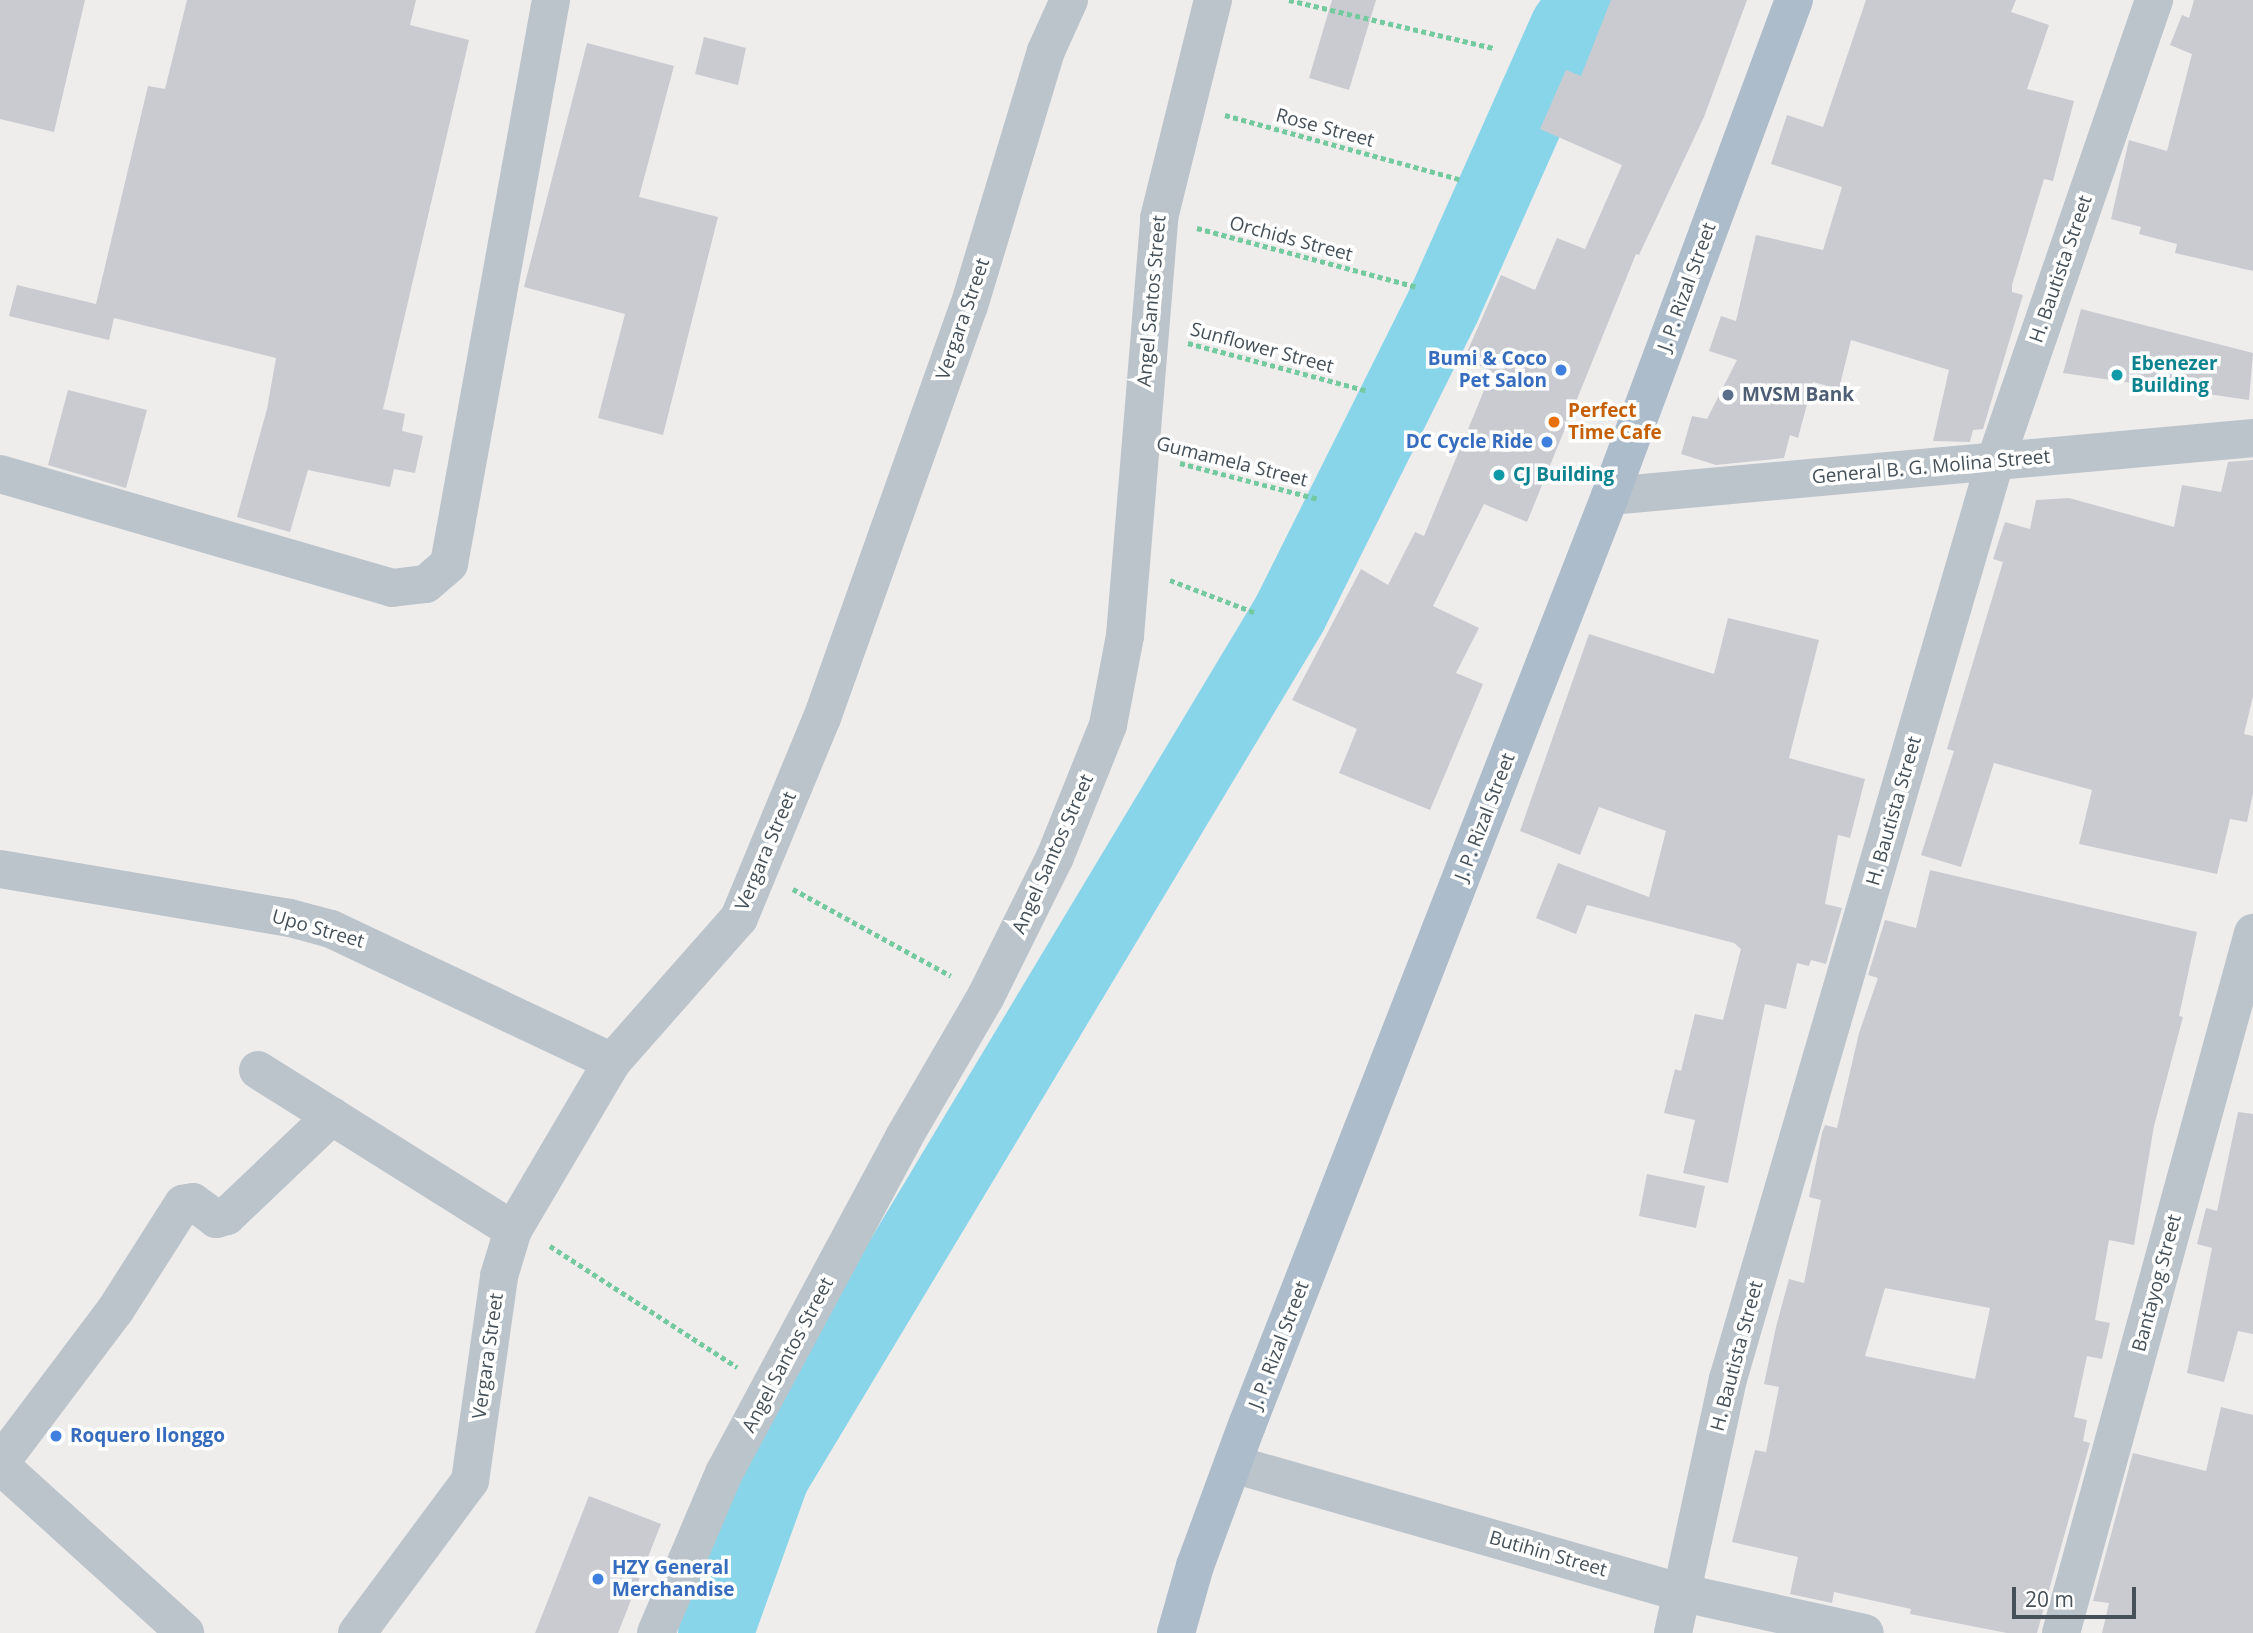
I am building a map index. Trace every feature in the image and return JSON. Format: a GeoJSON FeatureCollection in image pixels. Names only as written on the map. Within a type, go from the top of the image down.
{"type":"FeatureCollection","features":[{"type":"Feature","properties":{"kind":"main road","name":"J. P. Rizal Street"},"geometry":{"type":"LineString","coordinates":[[1176,1633],[1233,1464],[1610,496],[1794,0]]}},
{"type":"Feature","properties":{"kind":"street"},"geometry":{"type":"LineString","coordinates":[[0,474],[392,588],[426,584],[449,564],[551,0]]}},
{"type":"Feature","properties":{"kind":"street","name":"Vergara Street"},"geometry":{"type":"LineString","coordinates":[[357,1633],[470,1482],[499,1276],[515,1228],[612,1062],[738,918],[822,718],[969,306],[1046,51],[1069,0]]}},
{"type":"Feature","properties":{"kind":"street","name":"Angel Santos Street"},"geometry":{"type":"LineString","coordinates":[[656,1633],[724,1472],[904,1137],[986,996],[1055,857],[1108,725],[1125,636],[1158,218],[1184,104],[1213,0]]}},
{"type":"Feature","properties":{"kind":"street","name":"H. Bautista Street"},"geometry":{"type":"LineString","coordinates":[[1673,1633],[1728,1379],[1995,462],[2154,0]]}},
{"type":"Feature","properties":{"kind":"street","name":"General B. G. Molina Street"},"geometry":{"type":"LineString","coordinates":[[1610,496],[2253,438]]}},
{"type":"Feature","properties":{"kind":"street","name":"Upo Street"},"geometry":{"type":"LineString","coordinates":[[0,869],[290,918],[331,929],[612,1062]]}},
{"type":"Feature","properties":{"kind":"street","name":"Bantayog Street"},"geometry":{"type":"LineString","coordinates":[[2061,1633],[2253,933]]}},
{"type":"Feature","properties":{"kind":"street"},"geometry":{"type":"LineString","coordinates":[[258,1070],[515,1228]]}},
{"type":"Feature","properties":{"kind":"street"},"geometry":{"type":"LineString","coordinates":[[186,1633],[0,1464],[116,1309],[183,1204],[192,1202],[208,1215],[227,1216],[332,1116]]}},
{"type":"Feature","properties":{"kind":"street","name":"Butihin Street"},"geometry":{"type":"LineString","coordinates":[[1233,1464],[1683,1593],[1865,1633]]}},
{"type":"Feature","properties":{"kind":"path"},"geometry":{"type":"LineString","coordinates":[[1289,0],[1493,48]]}},
{"type":"Feature","properties":{"kind":"path","name":"Rose Street"},"geometry":{"type":"LineString","coordinates":[[1184,104],[1459,179]]}},
{"type":"Feature","properties":{"kind":"path","name":"Orchids Street"},"geometry":{"type":"LineString","coordinates":[[1158,218],[1416,287]]}},
{"type":"Feature","properties":{"kind":"path","name":"Sunflower Street"},"geometry":{"type":"LineString","coordinates":[[1150,333],[1368,391]]}},
{"type":"Feature","properties":{"kind":"path","name":"Gumamela Street"},"geometry":{"type":"LineString","coordinates":[[1139,453],[1318,499]]}},
{"type":"Feature","properties":{"kind":"path"},"geometry":{"type":"LineString","coordinates":[[1130,564],[1256,613]]}},
{"type":"Feature","properties":{"kind":"path"},"geometry":{"type":"LineString","coordinates":[[758,870],[986,996]]}},
{"type":"Feature","properties":{"kind":"path"},"geometry":{"type":"LineString","coordinates":[[515,1228],[770,1389]]}},
{"type":"Feature","properties":{"kind":"building"},"geometry":{"type":"Polygon","coordinates":[[[0,0],[85,0],[54,132],[0,119],[0,0]]]}},
{"type":"Feature","properties":{"kind":"building"},"geometry":{"type":"Polygon","coordinates":[[[187,0],[416,0],[410,25],[469,40],[383,409],[405,414],[402,431],[423,436],[415,473],[394,469],[390,487],[308,470],[290,532],[237,517],[267,409],[276,358],[114,318],[109,340],[9,316],[17,285],[96,304],[148,86],[165,89],[187,0]]]}},
{"type":"Feature","properties":{"kind":"building"},"geometry":{"type":"Polygon","coordinates":[[[1332,0],[1376,0],[1349,90],[1309,78],[1332,0]]]}},
{"type":"Feature","properties":{"kind":"building"},"geometry":{"type":"Polygon","coordinates":[[[1611,0],[1747,0],[1704,117],[1639,255],[1636,254],[1527,522],[1484,504],[1433,606],[1479,628],[1456,673],[1483,684],[1430,810],[1339,773],[1357,729],[1292,700],[1361,569],[1388,585],[1415,532],[1424,536],[1492,371],[1464,359],[1501,275],[1535,290],[1557,238],[1585,249],[1622,165],[1540,129],[1566,70],[1581,76],[1611,0]]]}},
{"type":"Feature","properties":{"kind":"building"},"geometry":{"type":"Polygon","coordinates":[[[1866,0],[2016,0],[2011,12],[2049,25],[2027,89],[2074,101],[2053,181],[2044,179],[2012,285],[2012,292],[2023,295],[1983,429],[1973,430],[1970,442],[1933,441],[1949,370],[1851,340],[1839,389],[1813,382],[1798,438],[1790,435],[1784,458],[1716,465],[1681,454],[1692,416],[1707,419],[1737,360],[1709,351],[1721,316],[1736,321],[1756,235],[1823,250],[1842,187],[1771,164],[1787,115],[1823,127],[1866,0]]]}},
{"type":"Feature","properties":{"kind":"building"},"geometry":{"type":"Polygon","coordinates":[[[2194,0],[2253,0],[2253,271],[2175,253],[2177,244],[2139,234],[2141,227],[2111,219],[2129,140],[2167,151],[2192,54],[2170,45],[2182,15],[2189,18],[2194,0]]]}},
{"type":"Feature","properties":{"kind":"building"},"geometry":{"type":"Polygon","coordinates":[[[704,37],[746,48],[738,85],[695,74],[704,37]]]}},
{"type":"Feature","properties":{"kind":"building"},"geometry":{"type":"Polygon","coordinates":[[[587,43],[674,66],[639,197],[718,217],[663,435],[598,418],[625,314],[524,287],[587,43]]]}},
{"type":"Feature","properties":{"kind":"building"},"geometry":{"type":"Polygon","coordinates":[[[2081,309],[2253,353],[2249,400],[2063,373],[2081,309]]]}},
{"type":"Feature","properties":{"kind":"building"},"geometry":{"type":"Polygon","coordinates":[[[68,390],[147,410],[126,488],[48,465],[68,390]]]}},
{"type":"Feature","properties":{"kind":"building"},"geometry":{"type":"Polygon","coordinates":[[[2253,460],[2253,696],[2244,734],[2253,736],[2253,793],[2247,822],[2230,819],[2217,874],[2079,844],[2092,790],[1994,763],[1961,867],[1921,855],[1954,751],[1947,749],[2003,562],[1993,559],[2005,522],[2030,529],[2036,500],[2069,498],[2174,527],[2182,485],[2221,492],[2228,462],[2253,460]]]}},
{"type":"Feature","properties":{"kind":"building"},"geometry":{"type":"Polygon","coordinates":[[[1728,618],[1819,640],[1789,758],[1865,779],[1850,838],[1838,835],[1825,904],[1842,908],[1826,964],[1811,960],[1809,966],[1797,963],[1786,1009],[1765,1004],[1728,1183],[1683,1173],[1695,1120],[1664,1113],[1675,1069],[1681,1071],[1695,1014],[1723,1020],[1741,949],[1734,943],[1587,905],[1576,934],[1536,918],[1558,863],[1649,897],[1666,831],[1599,807],[1580,855],[1520,831],[1589,634],[1714,674],[1728,618]]]}},
{"type":"Feature","properties":{"kind":"building"},"geometry":{"type":"Polygon","coordinates":[[[1930,870],[2197,932],[2179,1016],[2183,1017],[2154,1126],[2134,1245],[2109,1240],[2095,1320],[2110,1323],[2102,1359],[2087,1356],[2074,1417],[2087,1420],[2083,1441],[2090,1443],[2037,1633],[2007,1633],[1910,1614],[1911,1609],[1834,1592],[1832,1603],[1790,1594],[1798,1557],[1732,1542],[1755,1450],[1766,1452],[1779,1387],[1764,1384],[1776,1327],[1789,1279],[1804,1283],[1821,1200],[1809,1197],[1822,1133],[1825,1125],[1837,1128],[1859,1033],[1878,978],[1868,975],[1885,920],[1916,928],[1930,870]],[[1885,1288],[1865,1356],[1975,1379],[1990,1308],[1885,1288]]]}},
{"type":"Feature","properties":{"kind":"building"},"geometry":{"type":"Polygon","coordinates":[[[2238,1112],[2253,1114],[2253,1334],[2238,1331],[2224,1382],[2187,1373],[2212,1248],[2197,1244],[2206,1208],[2217,1211],[2238,1112]]]}},
{"type":"Feature","properties":{"kind":"building"},"geometry":{"type":"Polygon","coordinates":[[[1647,1174],[1705,1186],[1696,1228],[1639,1216],[1647,1174]]]}},
{"type":"Feature","properties":{"kind":"building"},"geometry":{"type":"Polygon","coordinates":[[[2221,1407],[2253,1415],[2253,1633],[2102,1633],[2109,1603],[2093,1601],[2133,1453],[2206,1471],[2221,1407]]]}},
{"type":"Feature","properties":{"kind":"building","name":"HZY General Merchandise"},"geometry":{"type":"Polygon","coordinates":[[[589,1496],[661,1524],[618,1633],[535,1633],[589,1496]]]}},
{"type":"Feature","properties":{"kind":"waterway"},"geometry":{"type":"LineString","coordinates":[[715,1633],[772,1475],[1289,614],[1443,305],[1567,27],[1584,1]]}},
{"type":"Feature","properties":{"kind":"place","name":"Bumi & Coco Pet Salon"},"geometry":{"type":"Point","coordinates":[1561,370]}},
{"type":"Feature","properties":{"kind":"place","name":"Ebenezer Building"},"geometry":{"type":"Point","coordinates":[2117,375]}},
{"type":"Feature","properties":{"kind":"place","name":"MVSM Bank"},"geometry":{"type":"Point","coordinates":[1728,395]}},
{"type":"Feature","properties":{"kind":"place","name":"Perfect Time Cafe"},"geometry":{"type":"Point","coordinates":[1554,422]}},
{"type":"Feature","properties":{"kind":"place","name":"DC Cycle Ride"},"geometry":{"type":"Point","coordinates":[1547,442]}},
{"type":"Feature","properties":{"kind":"place","name":"CJ Building"},"geometry":{"type":"Point","coordinates":[1499,475]}},
{"type":"Feature","properties":{"kind":"place","name":"Roquero Ilonggo"},"geometry":{"type":"Point","coordinates":[56,1436]}},
{"type":"Feature","properties":{"kind":"place","name":"HZY General Merchandise"},"geometry":{"type":"Point","coordinates":[598,1579]}}]}
